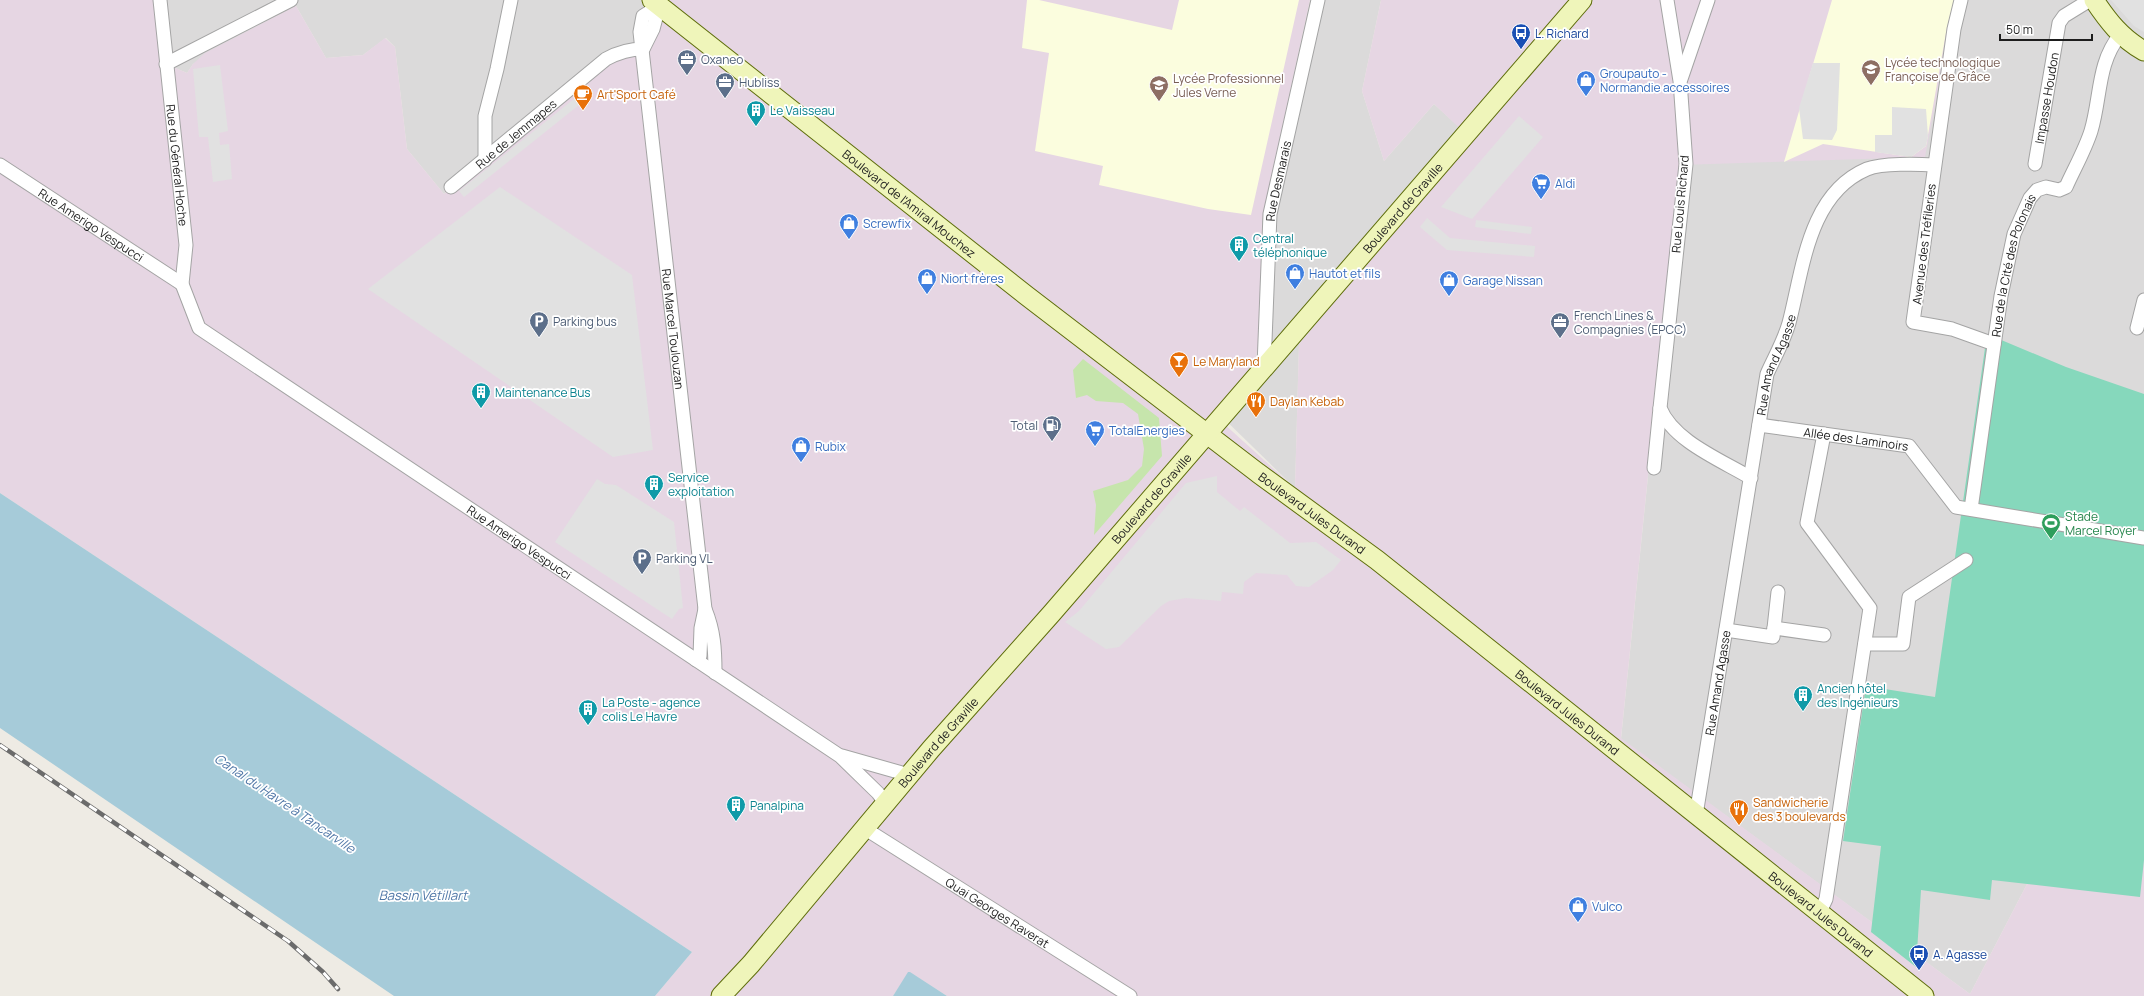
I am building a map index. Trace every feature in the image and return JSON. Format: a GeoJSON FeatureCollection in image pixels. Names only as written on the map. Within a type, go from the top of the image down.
{"type":"FeatureCollection","features":[{"type":"Feature","properties":{"kind":"main road","name":"Boulevard de Graville"},"geometry":{"type":"LineString","coordinates":[[721,996],[751,964],[909,775],[1208,433],[1264,366],[1582,0]]}},
{"type":"Feature","properties":{"kind":"main road"},"geometry":{"type":"LineString","coordinates":[[2094,0],[2110,24],[2120,35],[2144,51]]}},
{"type":"Feature","properties":{"kind":"main road","name":"Boulevard de l'Amiral Mouchez"},"geometry":{"type":"LineString","coordinates":[[657,2],[1027,296],[1208,433]]}},
{"type":"Feature","properties":{"kind":"main road","name":"Boulevard Jules Durand"},"geometry":{"type":"LineString","coordinates":[[1208,433],[1377,560],[1661,785],[1819,914],[1924,996]]}},
{"type":"Feature","properties":{"kind":"street","name":"Rue du Général Hoche"},"geometry":{"type":"LineString","coordinates":[[160,0],[186,244],[182,284],[199,328]]}},
{"type":"Feature","properties":{"kind":"street"},"geometry":{"type":"LineString","coordinates":[[166,64],[291,0]]}},
{"type":"Feature","properties":{"kind":"street"},"geometry":{"type":"LineString","coordinates":[[485,160],[485,116],[497,69],[511,0]]}},
{"type":"Feature","properties":{"kind":"street","name":"Rue Desmarais"},"geometry":{"type":"LineString","coordinates":[[1264,366],[1270,214],[1318,0]]}},
{"type":"Feature","properties":{"kind":"street","name":"Rue Louis Richard"},"geometry":{"type":"LineString","coordinates":[[1654,468],[1686,164],[1680,81],[1667,0]]}},
{"type":"Feature","properties":{"kind":"street"},"geometry":{"type":"LineString","coordinates":[[1680,81],[1708,0]]}},
{"type":"Feature","properties":{"kind":"street"},"geometry":{"type":"LineString","coordinates":[[1934,165],[1954,29],[1961,0]]}},
{"type":"Feature","properties":{"kind":"street","name":"Impasse Houdon"},"geometry":{"type":"LineString","coordinates":[[2035,164],[2058,23],[2064,16],[2090,0]]}},
{"type":"Feature","properties":{"kind":"street"},"geometry":{"type":"LineString","coordinates":[[643,49],[653,29],[657,2]]}},
{"type":"Feature","properties":{"kind":"street","name":"Rue de la Cité des Polonais"},"geometry":{"type":"LineString","coordinates":[[1971,509],[2001,296],[2014,234],[2030,198],[2037,190],[2046,187],[2059,190],[2066,187],[2091,131],[2102,71],[2108,52],[2120,35]]}},
{"type":"Feature","properties":{"kind":"street","name":"Rue de Jemmapes"},"geometry":{"type":"LineString","coordinates":[[451,187],[606,59],[630,49],[643,49]]}},
{"type":"Feature","properties":{"kind":"street","name":"Rue Marcel Toulouzan"},"geometry":{"type":"LineString","coordinates":[[643,49],[705,609],[712,626],[716,646],[715,673]]}},
{"type":"Feature","properties":{"kind":"street","name":"Rue Amand Agasse"},"geometry":{"type":"LineString","coordinates":[[1696,815],[1767,374],[1788,325],[1809,242],[1826,206],[1837,190],[1851,178],[1868,169],[1912,164],[1934,165]]}},
{"type":"Feature","properties":{"kind":"street","name":"Rue Amerigo Vespucci"},"geometry":{"type":"LineString","coordinates":[[0,165],[182,284]]}},
{"type":"Feature","properties":{"kind":"street","name":"Avenue des Tréfileries"},"geometry":{"type":"LineString","coordinates":[[1913,322],[1934,165]]}},
{"type":"Feature","properties":{"kind":"street"},"geometry":{"type":"LineString","coordinates":[[2137,328],[2144,300]]}},
{"type":"Feature","properties":{"kind":"street","name":"Rue de la Cité des Polonais"},"geometry":{"type":"LineString","coordinates":[[1913,322],[1952,329],[1994,344]]}},
{"type":"Feature","properties":{"kind":"street","name":"Rue Amerigo Vespucci"},"geometry":{"type":"LineString","coordinates":[[199,328],[840,756],[878,793],[886,804]]}},
{"type":"Feature","properties":{"kind":"street"},"geometry":{"type":"LineString","coordinates":[[1660,408],[1671,428],[1684,438],[1751,478]]}},
{"type":"Feature","properties":{"kind":"street","name":"Allée des Laminoirs"},"geometry":{"type":"LineString","coordinates":[[1759,425],[1909,446],[1956,507],[2144,538]]}},
{"type":"Feature","properties":{"kind":"street"},"geometry":{"type":"LineString","coordinates":[[1819,914],[1826,898],[1870,608],[1807,523],[1824,434]]}},
{"type":"Feature","properties":{"kind":"street"},"geometry":{"type":"LineString","coordinates":[[1865,644],[1903,644],[1910,597],[1966,560]]}},
{"type":"Feature","properties":{"kind":"street"},"geometry":{"type":"LineString","coordinates":[[1726,630],[1773,637],[1778,592]]}},
{"type":"Feature","properties":{"kind":"street","name":"Rue Marcel Toulouzan"},"geometry":{"type":"LineString","coordinates":[[696,660],[700,656],[701,628],[705,609]]}},
{"type":"Feature","properties":{"kind":"street"},"geometry":{"type":"LineString","coordinates":[[1774,628],[1824,635]]}},
{"type":"Feature","properties":{"kind":"street","name":"Rue Amerigo Vespucci"},"geometry":{"type":"LineString","coordinates":[[840,756],[909,775]]}},
{"type":"Feature","properties":{"kind":"street","name":"Quai Georges Raverat"},"geometry":{"type":"LineString","coordinates":[[864,828],[1130,996]]}},
{"type":"Feature","properties":{"kind":"shaded area"},"geometry":{"type":"Polygon","coordinates":[[[0,0],[160,0],[166,64],[187,73],[193,64],[205,53],[296,6],[326,58],[363,55],[385,38],[395,47],[407,149],[444,194],[606,59],[643,49],[652,0],[1310,0],[1262,220],[1260,336],[1254,367],[1212,413],[1295,488],[1299,344],[1470,138],[1434,104],[1384,161],[1362,91],[1381,0],[1955,0],[1925,157],[1680,165],[1621,738],[1970,994],[2144,658],[2144,996],[947,996],[909,972],[893,996],[655,996],[692,952],[0,493],[0,0]]]}},
{"type":"Feature","properties":{"kind":"shaded area"},"geometry":{"type":"Polygon","coordinates":[[[160,0],[652,0],[643,49],[451,187],[444,194],[407,149],[395,47],[386,38],[363,55],[326,58],[296,6],[193,64],[187,73],[166,64],[160,0]]]}},
{"type":"Feature","properties":{"kind":"shaded area","name":"Lycée Professionnel Jules Verne"},"geometry":{"type":"Polygon","coordinates":[[[1027,0],[1039,0],[1172,30],[1179,0],[1299,0],[1251,215],[1208,209],[1099,185],[1103,166],[1035,151],[1049,53],[1022,48],[1027,0]]]}},
{"type":"Feature","properties":{"kind":"shaded area"},"geometry":{"type":"Polygon","coordinates":[[[1310,0],[1381,0],[1362,91],[1384,161],[1434,104],[1470,137],[1299,344],[1295,488],[1215,410],[1254,367],[1260,336],[1262,220],[1310,0]]]}},
{"type":"Feature","properties":{"kind":"shaded area","name":"Lycée technologique Françoise de Grâce"},"geometry":{"type":"Polygon","coordinates":[[[1832,0],[1954,0],[1947,27],[1926,146],[1911,157],[1823,144],[1784,162],[1832,0]]]}},
{"type":"Feature","properties":{"kind":"shaded area"},"geometry":{"type":"Polygon","coordinates":[[[1955,0],[2144,0],[2144,658],[1970,994],[1621,739],[1680,165],[1955,0]]]}},
{"type":"Feature","properties":{"kind":"shaded area"},"geometry":{"type":"Polygon","coordinates":[[[2111,0],[2144,0],[2144,32],[2134,26],[2111,0]]]}},
{"type":"Feature","properties":{"kind":"shaded area"},"geometry":{"type":"Polygon","coordinates":[[[1813,63],[1840,63],[1837,130],[1832,140],[1803,139],[1799,108],[1813,63]]]}},
{"type":"Feature","properties":{"kind":"shaded area"},"geometry":{"type":"Polygon","coordinates":[[[220,65],[228,131],[219,133],[220,145],[229,144],[232,179],[213,182],[208,137],[199,137],[193,69],[220,65]]]}},
{"type":"Feature","properties":{"kind":"shaded area"},"geometry":{"type":"Polygon","coordinates":[[[589,87],[594,93],[464,197],[459,191],[589,87]]]}},
{"type":"Feature","properties":{"kind":"shaded area"},"geometry":{"type":"Polygon","coordinates":[[[1892,107],[1926,109],[1928,136],[1926,146],[1911,157],[1875,152],[1875,135],[1892,135],[1892,107]]]}},
{"type":"Feature","properties":{"kind":"shaded area"},"geometry":{"type":"Polygon","coordinates":[[[1519,116],[1543,137],[1472,219],[1441,207],[1519,116]]]}},
{"type":"Feature","properties":{"kind":"shaded area","name":"Parking bus"},"geometry":{"type":"Polygon","coordinates":[[[500,187],[632,275],[653,450],[613,457],[368,289],[500,187]]]}},
{"type":"Feature","properties":{"kind":"shaded area"},"geometry":{"type":"Polygon","coordinates":[[[1427,218],[1450,238],[1535,246],[1534,257],[1447,250],[1420,227],[1427,218]]]}},
{"type":"Feature","properties":{"kind":"shaded area"},"geometry":{"type":"Polygon","coordinates":[[[1476,220],[1532,227],[1531,234],[1475,227],[1476,220]]]}},
{"type":"Feature","properties":{"kind":"shaded area"},"geometry":{"type":"Polygon","coordinates":[[[1217,476],[1217,492],[1240,511],[1244,507],[1290,543],[1316,542],[1341,560],[1333,570],[1309,587],[1296,586],[1287,575],[1256,573],[1244,582],[1243,594],[1222,592],[1221,601],[1186,598],[1169,601],[1161,606],[1119,647],[1106,649],[1065,622],[1079,611],[1186,483],[1217,476]]]}},
{"type":"Feature","properties":{"kind":"shaded area","name":"Parking VL"},"geometry":{"type":"Polygon","coordinates":[[[597,479],[605,484],[616,485],[674,522],[683,608],[679,609],[672,619],[555,542],[597,479]]]}},
{"type":"Feature","properties":{"kind":"green space","name":"Stade Marcel Royer"},"geometry":{"type":"Polygon","coordinates":[[[1987,334],[2066,367],[2144,394],[2144,860],[2140,897],[1992,880],[1990,900],[1921,890],[1916,967],[1871,932],[1881,846],[1843,841],[1866,686],[1935,697],[1987,334]]]}},
{"type":"Feature","properties":{"kind":"green space"},"geometry":{"type":"Polygon","coordinates":[[[1083,359],[1159,418],[1162,456],[1094,535],[1096,505],[1093,491],[1128,480],[1142,466],[1144,449],[1138,414],[1123,403],[1096,401],[1087,395],[1076,398],[1073,370],[1083,359]]]}},
{"type":"Feature","properties":{"kind":"water","name":"Bassin Vétillart"},"geometry":{"type":"Polygon","coordinates":[[[0,493],[692,952],[655,996],[394,996],[0,728],[0,493]]]}},
{"type":"Feature","properties":{"kind":"water"},"geometry":{"type":"Polygon","coordinates":[[[908,972],[910,972],[947,996],[893,996],[908,972]]]}},
{"type":"Feature","properties":{"kind":"railway"},"geometry":{"type":"LineString","coordinates":[[0,745],[288,941],[323,972],[338,989]]}},
{"type":"Feature","properties":{"kind":"place","name":"L. Richard"},"geometry":{"type":"Point","coordinates":[1521,50]}},
{"type":"Feature","properties":{"kind":"place","name":"Oxaneo"},"geometry":{"type":"Point","coordinates":[687,76]}},
{"type":"Feature","properties":{"kind":"place","name":"Lycée technologique Françoise de Grâce"},"geometry":{"type":"Point","coordinates":[1871,86]}},
{"type":"Feature","properties":{"kind":"place","name":"Groupauto - Normandie accessoires"},"geometry":{"type":"Point","coordinates":[1586,97]}},
{"type":"Feature","properties":{"kind":"place","name":"Hubliss"},"geometry":{"type":"Point","coordinates":[725,99]}},
{"type":"Feature","properties":{"kind":"place","name":"Lycée Professionnel Jules Verne"},"geometry":{"type":"Point","coordinates":[1159,102]}},
{"type":"Feature","properties":{"kind":"place","name":"Art'Sport Café"},"geometry":{"type":"Point","coordinates":[583,111]}},
{"type":"Feature","properties":{"kind":"place","name":"Le Vaisseau"},"geometry":{"type":"Point","coordinates":[756,127]}},
{"type":"Feature","properties":{"kind":"place","name":"Aldi"},"geometry":{"type":"Point","coordinates":[1541,200]}},
{"type":"Feature","properties":{"kind":"place","name":"Screwfix"},"geometry":{"type":"Point","coordinates":[849,240]}},
{"type":"Feature","properties":{"kind":"place","name":"Central téléphonique"},"geometry":{"type":"Point","coordinates":[1239,262]}},
{"type":"Feature","properties":{"kind":"place","name":"Hautot et fils"},"geometry":{"type":"Point","coordinates":[1295,290]}},
{"type":"Feature","properties":{"kind":"place","name":"Niort frères"},"geometry":{"type":"Point","coordinates":[927,295]}},
{"type":"Feature","properties":{"kind":"place","name":"Garage Nissan"},"geometry":{"type":"Point","coordinates":[1449,297]}},
{"type":"Feature","properties":{"kind":"place","name":"Parking bus"},"geometry":{"type":"Point","coordinates":[539,338]}},
{"type":"Feature","properties":{"kind":"place","name":"French Lines & Compagnies (EPCC)"},"geometry":{"type":"Point","coordinates":[1560,339]}},
{"type":"Feature","properties":{"kind":"place","name":"Le Maryland"},"geometry":{"type":"Point","coordinates":[1179,378]}},
{"type":"Feature","properties":{"kind":"place","name":"Maintenance Bus"},"geometry":{"type":"Point","coordinates":[481,409]}},
{"type":"Feature","properties":{"kind":"place","name":"Daylan Kebab"},"geometry":{"type":"Point","coordinates":[1256,418]}},
{"type":"Feature","properties":{"kind":"place","name":"Total"},"geometry":{"type":"Point","coordinates":[1052,442]}},
{"type":"Feature","properties":{"kind":"place","name":"TotalEnergies"},"geometry":{"type":"Point","coordinates":[1095,447]}},
{"type":"Feature","properties":{"kind":"place","name":"Rubix"},"geometry":{"type":"Point","coordinates":[801,463]}},
{"type":"Feature","properties":{"kind":"place","name":"Service exploitation"},"geometry":{"type":"Point","coordinates":[654,501]}},
{"type":"Feature","properties":{"kind":"place","name":"Stade Marcel Royer"},"geometry":{"type":"Point","coordinates":[2051,540]}},
{"type":"Feature","properties":{"kind":"place","name":"Parking VL"},"geometry":{"type":"Point","coordinates":[642,575]}},
{"type":"Feature","properties":{"kind":"place","name":"Ancien hôtel des Ingénieurs"},"geometry":{"type":"Point","coordinates":[1803,712]}},
{"type":"Feature","properties":{"kind":"place","name":"La Poste - agence colis Le Havre"},"geometry":{"type":"Point","coordinates":[588,726]}},
{"type":"Feature","properties":{"kind":"place","name":"Panalpina"},"geometry":{"type":"Point","coordinates":[736,822]}},
{"type":"Feature","properties":{"kind":"place","name":"Sandwicherie des 3 boulevards"},"geometry":{"type":"Point","coordinates":[1739,826]}},
{"type":"Feature","properties":{"kind":"place","name":"Vulco"},"geometry":{"type":"Point","coordinates":[1578,923]}},
{"type":"Feature","properties":{"kind":"place","name":"A. Agasse"},"geometry":{"type":"Point","coordinates":[1919,971]}},
{"type":"Feature","properties":{"kind":"water label","name":"Canal du Havre à Tancarville"},"geometry":{"type":"Point","coordinates":[285,803]}}]}
